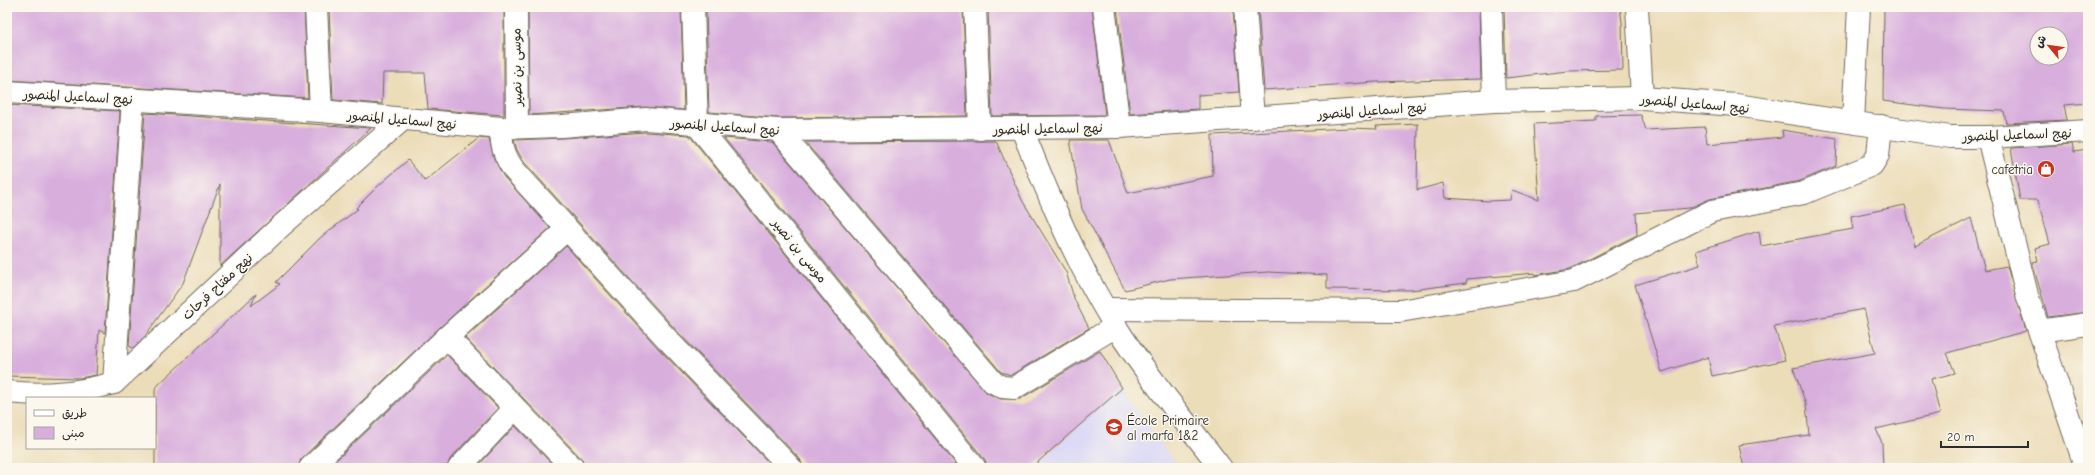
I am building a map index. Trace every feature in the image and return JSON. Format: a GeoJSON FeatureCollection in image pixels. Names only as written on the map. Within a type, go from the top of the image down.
{"type":"FeatureCollection","features":[{"type":"Feature","properties":{"kind":"street"},"geometry":{"type":"LineString","coordinates":[[316,7],[320,111]]}},
{"type":"Feature","properties":{"kind":"street","name":"موسى بن نصير"},"geometry":{"type":"LineString","coordinates":[[516,7],[509,127],[501,144],[505,158],[567,229],[668,339],[791,468]]}},
{"type":"Feature","properties":{"kind":"street"},"geometry":{"type":"LineString","coordinates":[[693,7],[697,125]]}},
{"type":"Feature","properties":{"kind":"street"},"geometry":{"type":"LineString","coordinates":[[974,7],[980,128]]}},
{"type":"Feature","properties":{"kind":"street"},"geometry":{"type":"LineString","coordinates":[[1104,7],[1119,127]]}},
{"type":"Feature","properties":{"kind":"street"},"geometry":{"type":"LineString","coordinates":[[1245,7],[1253,118]]}},
{"type":"Feature","properties":{"kind":"street"},"geometry":{"type":"LineString","coordinates":[[1491,7],[1494,101]]}},
{"type":"Feature","properties":{"kind":"street"},"geometry":{"type":"LineString","coordinates":[[1637,7],[1642,98]]}},
{"type":"Feature","properties":{"kind":"street"},"geometry":{"type":"LineString","coordinates":[[1853,122],[1859,7]]}},
{"type":"Feature","properties":{"kind":"street","name":"نهج اسماعيل المنصور"},"geometry":{"type":"LineString","coordinates":[[7,92],[320,111],[402,120],[509,127],[646,119],[697,125],[778,130],[1119,127],[1494,101],[1642,98],[1736,105],[1950,137],[1988,137],[2088,131]]}},
{"type":"Feature","properties":{"kind":"street"},"geometry":{"type":"LineString","coordinates":[[114,383],[132,99]]}},
{"type":"Feature","properties":{"kind":"street","name":"نهج مفتاح فرحات"},"geometry":{"type":"LineString","coordinates":[[7,392],[33,395],[61,394],[85,391],[114,383],[281,226],[402,120]]}},
{"type":"Feature","properties":{"kind":"street","name":"موسى بن نصير"},"geometry":{"type":"LineString","coordinates":[[697,125],[975,468]]}},
{"type":"Feature","properties":{"kind":"street"},"geometry":{"type":"LineString","coordinates":[[778,130],[993,382],[1002,387],[1014,388],[1111,318],[1400,311],[1574,282],[1712,211],[1804,193],[1872,165],[1878,154],[1881,126]]}},
{"type":"Feature","properties":{"kind":"street"},"geometry":{"type":"LineString","coordinates":[[1022,129],[1047,193],[1074,251],[1111,318],[1222,468]]}},
{"type":"Feature","properties":{"kind":"street"},"geometry":{"type":"LineString","coordinates":[[1988,137],[2027,295],[2086,468]]}},
{"type":"Feature","properties":{"kind":"street"},"geometry":{"type":"LineString","coordinates":[[310,468],[446,336],[567,229]]}},
{"type":"Feature","properties":{"kind":"street"},"geometry":{"type":"LineString","coordinates":[[2039,331],[2088,324]]}},
{"type":"Feature","properties":{"kind":"street"},"geometry":{"type":"LineString","coordinates":[[446,336],[573,468]]}},
{"type":"Feature","properties":{"kind":"street"},"geometry":{"type":"LineString","coordinates":[[459,468],[515,408]]}},
{"type":"Feature","properties":{"kind":"shaded area","name":"École Primaire al marfa 1&2"},"geometry":{"type":"Polygon","coordinates":[[[1120,387],[1179,468],[1035,468],[1120,387]]]}},
{"type":"Feature","properties":{"kind":"building"},"geometry":{"type":"Polygon","coordinates":[[[7,7],[304,7],[308,98],[7,80],[7,7]]]}},
{"type":"Feature","properties":{"kind":"building"},"geometry":{"type":"Polygon","coordinates":[[[329,7],[504,7],[504,115],[428,109],[425,73],[383,73],[382,104],[333,100],[329,7]]]}},
{"type":"Feature","properties":{"kind":"building"},"geometry":{"type":"Polygon","coordinates":[[[528,7],[681,7],[684,110],[645,107],[529,115],[528,7]]]}},
{"type":"Feature","properties":{"kind":"building"},"geometry":{"type":"Polygon","coordinates":[[[706,7],[963,7],[967,116],[778,118],[709,112],[706,7]]]}},
{"type":"Feature","properties":{"kind":"building"},"geometry":{"type":"Polygon","coordinates":[[[988,7],[1092,7],[1105,115],[992,116],[988,7]]]}},
{"type":"Feature","properties":{"kind":"building"},"geometry":{"type":"Polygon","coordinates":[[[1117,7],[1233,7],[1239,92],[1198,95],[1198,109],[1130,114],[1117,7]]]}},
{"type":"Feature","properties":{"kind":"building"},"geometry":{"type":"Polygon","coordinates":[[[1258,7],[1479,7],[1481,79],[1376,82],[1264,90],[1258,7]]]}},
{"type":"Feature","properties":{"kind":"building"},"geometry":{"type":"Polygon","coordinates":[[[1504,7],[1620,7],[1622,22],[1623,70],[1568,71],[1506,78],[1504,7]]]}},
{"type":"Feature","properties":{"kind":"building"},"geometry":{"type":"Polygon","coordinates":[[[1884,7],[2088,7],[2088,103],[2064,105],[2067,120],[2006,123],[2004,111],[1944,109],[1883,101],[1884,7]]]}},
{"type":"Feature","properties":{"kind":"building"},"geometry":{"type":"Polygon","coordinates":[[[7,105],[120,111],[105,333],[99,330],[96,375],[80,378],[7,376],[7,105]]]}},
{"type":"Feature","properties":{"kind":"building"},"geometry":{"type":"Polygon","coordinates":[[[145,113],[371,128],[220,266],[220,184],[183,283],[145,336],[133,348],[129,346],[145,113]]]}},
{"type":"Feature","properties":{"kind":"building"},"geometry":{"type":"Polygon","coordinates":[[[1641,115],[1646,130],[1705,127],[1707,144],[1783,137],[1782,130],[1837,139],[1836,166],[1800,181],[1710,199],[1689,208],[1636,213],[1637,235],[1570,269],[1535,275],[1535,273],[1467,279],[1466,283],[1411,290],[1327,289],[1327,275],[1268,272],[1170,279],[1125,290],[1082,209],[1070,140],[1109,140],[1128,193],[1213,176],[1212,135],[1349,128],[1377,129],[1376,126],[1418,124],[1417,190],[1443,183],[1445,198],[1489,201],[1510,200],[1512,190],[1539,200],[1534,124],[1596,121],[1596,116],[1641,115]]]}},
{"type":"Feature","properties":{"kind":"building"},"geometry":{"type":"Polygon","coordinates":[[[646,132],[689,135],[959,468],[803,468],[800,459],[676,330],[524,162],[517,150],[514,140],[646,132]]]}},
{"type":"Feature","properties":{"kind":"building"},"geometry":{"type":"Polygon","coordinates":[[[479,138],[489,139],[494,159],[504,177],[550,228],[439,328],[301,459],[298,468],[155,468],[155,389],[159,384],[256,294],[251,306],[280,284],[276,282],[321,237],[358,209],[356,208],[377,187],[408,160],[425,181],[479,138]]]}},
{"type":"Feature","properties":{"kind":"building"},"geometry":{"type":"Polygon","coordinates":[[[724,138],[772,142],[987,393],[1001,399],[1020,399],[1100,351],[1122,388],[1031,468],[987,468],[985,460],[724,138]]]}},
{"type":"Feature","properties":{"kind":"building"},"geometry":{"type":"Polygon","coordinates":[[[996,141],[1022,200],[1066,272],[1075,301],[1089,328],[1011,375],[1001,372],[805,142],[996,141]]]}},
{"type":"Feature","properties":{"kind":"building"},"geometry":{"type":"Polygon","coordinates":[[[2072,144],[2074,152],[2088,150],[2088,312],[2048,317],[2032,262],[2038,261],[2035,248],[2050,244],[2038,200],[2020,200],[2011,148],[2072,144]]]}},
{"type":"Feature","properties":{"kind":"building"},"geometry":{"type":"Polygon","coordinates":[[[1905,205],[1915,246],[1971,218],[1985,270],[2007,266],[2026,331],[1947,353],[1955,373],[1931,379],[1940,414],[1876,429],[1882,443],[1883,468],[1744,468],[1739,445],[1809,435],[1806,404],[1793,368],[1875,353],[1864,309],[1774,326],[1785,360],[1712,376],[1708,357],[1662,372],[1635,285],[1700,265],[1696,251],[1759,231],[1761,246],[1853,229],[1851,216],[1905,205]]]}},
{"type":"Feature","properties":{"kind":"building"},"geometry":{"type":"Polygon","coordinates":[[[566,246],[658,348],[774,468],[585,468],[582,459],[465,338],[566,246]]]}},
{"type":"Feature","properties":{"kind":"building"},"geometry":{"type":"Polygon","coordinates":[[[447,355],[498,408],[450,459],[447,468],[328,468],[447,355]]]}},
{"type":"Feature","properties":{"kind":"building"},"geometry":{"type":"Polygon","coordinates":[[[515,426],[556,468],[476,468],[515,426]]]}},
{"type":"Feature","properties":{"kind":"place","name":"cafetria"},"geometry":{"type":"Point","coordinates":[2046,169]}},
{"type":"Feature","properties":{"kind":"place","name":"École Primaire al marfa 1&2"},"geometry":{"type":"Point","coordinates":[1114,427]}}]}
